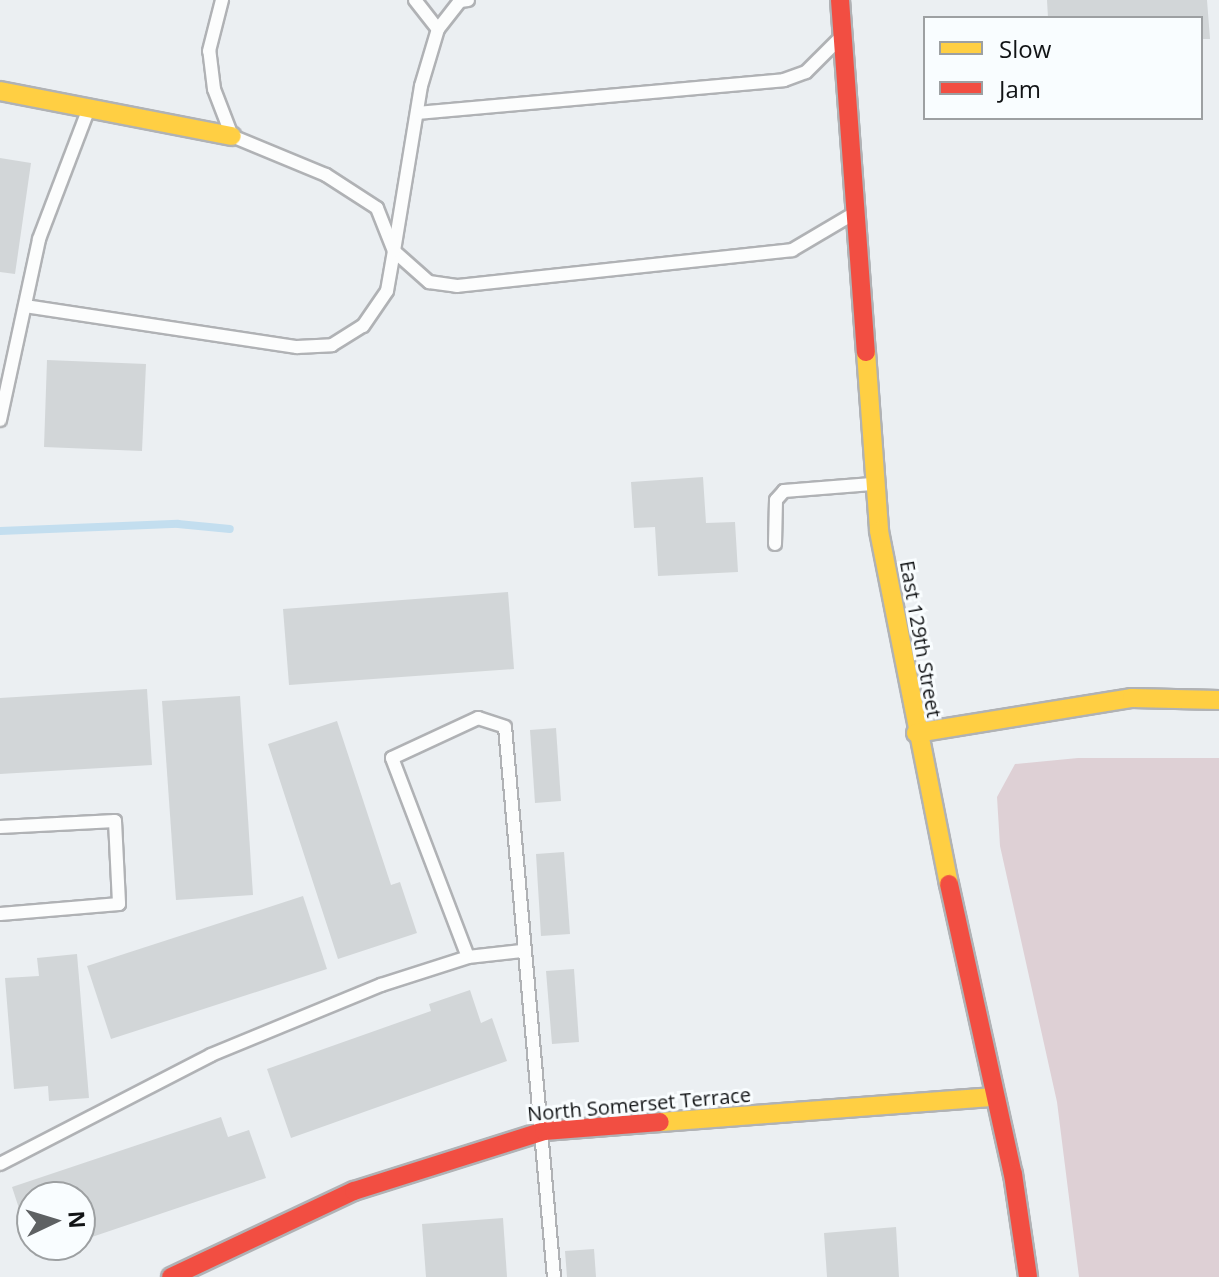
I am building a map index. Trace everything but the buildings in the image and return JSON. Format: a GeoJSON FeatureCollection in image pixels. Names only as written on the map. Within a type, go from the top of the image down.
{"type":"FeatureCollection","features":[{"type":"Feature","properties":{"kind":"street","name":"East 129th Street"},"geometry":{"type":"LineString","coordinates":[[840,0],[879,531],[916,733],[995,1097],[1028,1277]]}},
{"type":"Feature","properties":{"kind":"street"},"geometry":{"type":"LineString","coordinates":[[0,91],[232,136]]}},
{"type":"Feature","properties":{"kind":"street"},"geometry":{"type":"LineString","coordinates":[[916,733],[1132,698],[1219,700]]}},
{"type":"Feature","properties":{"kind":"street","name":"North Somerset Terrace"},"geometry":{"type":"LineString","coordinates":[[171,1277],[354,1191],[544,1131],[995,1097]]}},
{"type":"Feature","properties":{"kind":"lane"},"geometry":{"type":"LineString","coordinates":[[222,0],[209,51],[214,89],[232,136],[326,175],[377,208],[394,251],[429,282],[457,286],[792,250],[855,212]]}},
{"type":"Feature","properties":{"kind":"lane"},"geometry":{"type":"LineString","coordinates":[[415,0],[438,29]]}},
{"type":"Feature","properties":{"kind":"lane"},"geometry":{"type":"LineString","coordinates":[[25,306],[297,347],[332,345],[363,326],[387,291],[417,113],[438,29],[460,1],[468,0]]}},
{"type":"Feature","properties":{"kind":"lane"},"geometry":{"type":"LineString","coordinates":[[417,113],[784,80],[806,72],[843,35]]}},
{"type":"Feature","properties":{"kind":"lane"},"geometry":{"type":"LineString","coordinates":[[0,420],[39,239],[89,108]]}},
{"type":"Feature","properties":{"kind":"lane"},"geometry":{"type":"LineString","coordinates":[[775,544],[776,500],[784,491],[875,484]]}},
{"type":"Feature","properties":{"kind":"lane"},"geometry":{"type":"LineString","coordinates":[[468,957],[392,758],[478,718],[505,727],[522,951],[544,1131],[554,1277]]}},
{"type":"Feature","properties":{"kind":"lane"},"geometry":{"type":"LineString","coordinates":[[0,827],[115,821],[119,904],[0,914]]}},
{"type":"Feature","properties":{"kind":"lane"},"geometry":{"type":"LineString","coordinates":[[0,1164],[211,1055],[381,985],[468,957],[522,951]]}},
{"type":"Feature","properties":{"kind":"shaded area"},"geometry":{"type":"Polygon","coordinates":[[[1078,758],[1219,758],[1219,1277],[1079,1277],[1057,1102],[1000,846],[997,797],[1015,764],[1078,758]]]}},
{"type":"Feature","properties":{"kind":"waterway"},"geometry":{"type":"LineString","coordinates":[[0,531],[178,524],[230,529]]}},
{"type":"Feature","properties":{"kind":"traffic: slow"},"geometry":{"type":"LineString","coordinates":[[0,91],[232,136]]}},
{"type":"Feature","properties":{"kind":"traffic: slow"},"geometry":{"type":"LineString","coordinates":[[866,352],[879,531],[949,884]]}},
{"type":"Feature","properties":{"kind":"traffic: slow"},"geometry":{"type":"LineString","coordinates":[[916,733],[1132,698],[1219,700]]}},
{"type":"Feature","properties":{"kind":"traffic: slow"},"geometry":{"type":"LineString","coordinates":[[660,1122],[995,1097]]}},
{"type":"Feature","properties":{"kind":"traffic: jam"},"geometry":{"type":"LineString","coordinates":[[840,0],[866,352]]}},
{"type":"Feature","properties":{"kind":"traffic: jam"},"geometry":{"type":"LineString","coordinates":[[949,884],[1013,1174],[1028,1277]]}},
{"type":"Feature","properties":{"kind":"traffic: jam"},"geometry":{"type":"LineString","coordinates":[[171,1277],[354,1191],[544,1131],[660,1122]]}}]}
